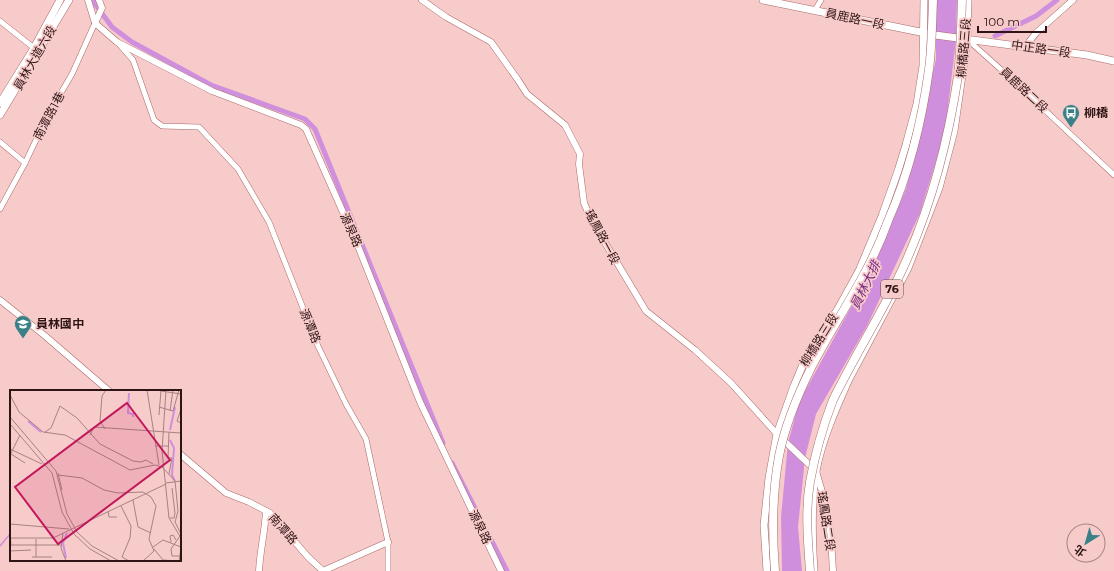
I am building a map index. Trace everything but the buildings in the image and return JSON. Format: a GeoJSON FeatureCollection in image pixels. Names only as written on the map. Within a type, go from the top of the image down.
{"type":"FeatureCollection","features":[{"type":"Feature","properties":{"kind":"highway","name":"76"},"geometry":{"type":"LineString","coordinates":[[775,571],[773,526],[780,456],[793,411],[812,365],[864,275],[898,195],[914,147],[920,121],[929,68],[933,0]]}},
{"type":"Feature","properties":{"kind":"highway","name":"76"},"geometry":{"type":"LineString","coordinates":[[810,571],[807,524],[810,483],[818,444],[833,400],[903,268],[934,188],[948,132],[958,76],[962,0]]}},
{"type":"Feature","properties":{"kind":"main road","name":"員林大道六段"},"geometry":{"type":"LineString","coordinates":[[0,103],[34,48],[60,0]]}},
{"type":"Feature","properties":{"kind":"main road","name":"員林大道六段"},"geometry":{"type":"LineString","coordinates":[[0,115],[69,0]]}},
{"type":"Feature","properties":{"kind":"main road","name":"員鹿路一段"},"geometry":{"type":"LineString","coordinates":[[763,0],[934,35]]}},
{"type":"Feature","properties":{"kind":"main road","name":"柳橋路三段"},"geometry":{"type":"LineString","coordinates":[[767,571],[764,525],[768,478],[777,434],[804,362],[838,309],[859,271],[882,216],[906,145],[917,104],[923,66],[924,0]]}},
{"type":"Feature","properties":{"kind":"main road","name":"柳橋路三段"},"geometry":{"type":"LineString","coordinates":[[814,571],[813,525],[816,471],[831,420],[849,379],[908,268],[939,188],[954,131],[967,40],[968,0]]}},
{"type":"Feature","properties":{"kind":"main road","name":"中正路一段"},"geometry":{"type":"LineString","coordinates":[[934,35],[1087,55],[1114,61]]}},
{"type":"Feature","properties":{"kind":"street"},"geometry":{"type":"LineString","coordinates":[[88,0],[95,23]]}},
{"type":"Feature","properties":{"kind":"street"},"geometry":{"type":"LineString","coordinates":[[95,23],[102,8],[99,0]]}},
{"type":"Feature","properties":{"kind":"street","name":"瑤鳳路一段"},"geometry":{"type":"LineString","coordinates":[[422,0],[446,17],[491,42],[527,94],[565,124],[580,154],[579,164],[584,203],[592,221],[646,311],[695,350],[731,383],[786,444],[816,471]]}},
{"type":"Feature","properties":{"kind":"street"},"geometry":{"type":"LineString","coordinates":[[815,10],[821,0]]}},
{"type":"Feature","properties":{"kind":"street"},"geometry":{"type":"LineString","coordinates":[[1025,48],[1036,33],[1073,0]]}},
{"type":"Feature","properties":{"kind":"street"},"geometry":{"type":"LineString","coordinates":[[0,22],[34,48]]}},
{"type":"Feature","properties":{"kind":"street","name":"源泉路"},"geometry":{"type":"LineString","coordinates":[[95,23],[117,42],[212,91],[301,125],[306,129],[358,246],[420,402],[502,571]]}},
{"type":"Feature","properties":{"kind":"street","name":"南潭路1巷"},"geometry":{"type":"LineString","coordinates":[[0,209],[26,163],[48,115],[72,74],[95,23]]}},
{"type":"Feature","properties":{"kind":"street","name":"員鹿路二段"},"geometry":{"type":"LineString","coordinates":[[967,40],[1016,83],[1114,175]]}},
{"type":"Feature","properties":{"kind":"street","name":"源潭路"},"geometry":{"type":"LineString","coordinates":[[117,42],[133,60],[154,120],[162,126],[199,127],[238,169],[269,222],[318,346],[346,404],[366,439],[388,542],[388,571]]}},
{"type":"Feature","properties":{"kind":"street"},"geometry":{"type":"LineString","coordinates":[[0,142],[26,163]]}},
{"type":"Feature","properties":{"kind":"street"},"geometry":{"type":"LineString","coordinates":[[0,300],[44,335],[108,390]]}},
{"type":"Feature","properties":{"kind":"street","name":"南潭路"},"geometry":{"type":"LineString","coordinates":[[181,455],[226,493],[249,502],[270,513],[308,557],[323,571],[388,542]]}},
{"type":"Feature","properties":{"kind":"street","name":"瑤鳳路二段"},"geometry":{"type":"LineString","coordinates":[[816,471],[827,509],[833,571]]}},
{"type":"Feature","properties":{"kind":"street"},"geometry":{"type":"LineString","coordinates":[[259,571],[260,554],[265,532],[266,511]]}},
{"type":"Feature","properties":{"kind":"water","name":"員林大排"},"geometry":{"type":"Polygon","coordinates":[[[936,0],[957,0],[956,40],[945,132],[920,213],[867,326],[816,414],[805,458],[798,527],[802,571],[782,571],[781,517],[788,443],[799,402],[868,276],[906,189],[936,59],[936,0]]]}},
{"type":"Feature","properties":{"kind":"waterway"},"geometry":{"type":"LineString","coordinates":[[94,0],[95,4],[112,27],[132,42],[211,85],[305,119],[315,129],[443,443]]}},
{"type":"Feature","properties":{"kind":"waterway"},"geometry":{"type":"LineString","coordinates":[[995,36],[1036,16],[1057,0]]}},
{"type":"Feature","properties":{"kind":"waterway"},"geometry":{"type":"LineString","coordinates":[[452,463],[507,571]]}},
{"type":"Feature","properties":{"kind":"waterway"},"geometry":{"type":"LineString","coordinates":[[0,546],[10,534]]}},
{"type":"Feature","properties":{"kind":"place","name":"柳橋"},"geometry":{"type":"Point","coordinates":[1071,128]}},
{"type":"Feature","properties":{"kind":"place","name":"員林國中"},"geometry":{"type":"Point","coordinates":[23,339]}}]}
